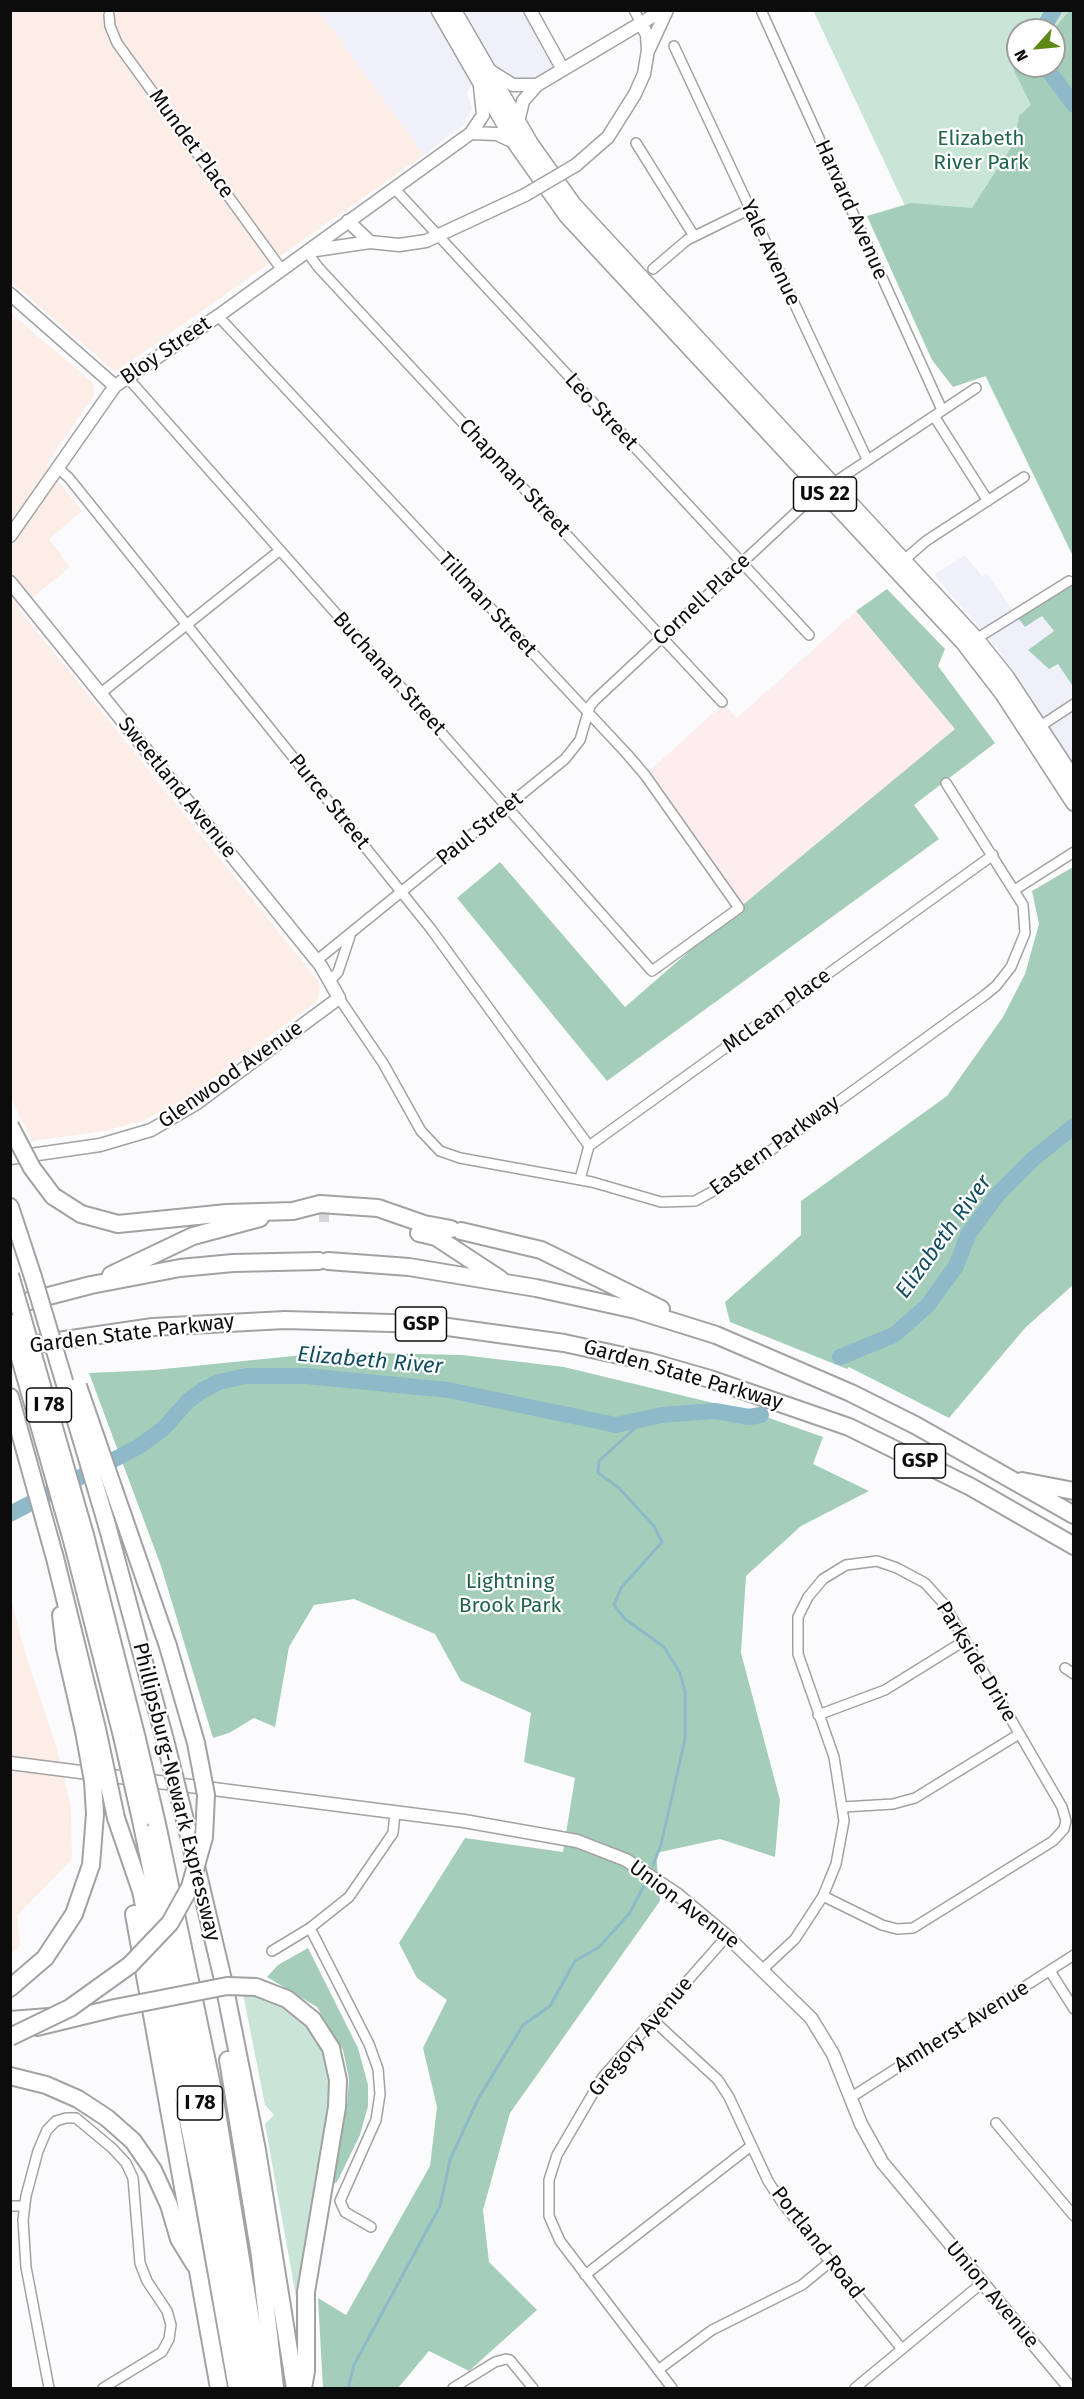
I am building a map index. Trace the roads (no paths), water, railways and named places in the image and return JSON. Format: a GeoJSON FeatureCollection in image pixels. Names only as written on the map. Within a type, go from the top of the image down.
{"type":"FeatureCollection","features":[{"type":"Feature","properties":{"kind":"highway","name":"US 22"},"geometry":{"type":"LineString","coordinates":[[439,10],[552,174],[588,221],[827,487],[977,659],[1074,803]]}},
{"type":"Feature","properties":{"kind":"highway","name":"US 22"},"geometry":{"type":"LineString","coordinates":[[453,10],[516,144],[579,229],[827,487],[904,560],[976,639],[1002,671],[1074,780]]}},
{"type":"Feature","properties":{"kind":"highway"},"geometry":{"type":"LineString","coordinates":[[10,1126],[32,1168],[53,1196],[81,1214],[118,1224],[208,1215],[287,1211],[375,1219],[436,1237],[506,1282]]}},
{"type":"Feature","properties":{"kind":"highway"},"geometry":{"type":"LineString","coordinates":[[91,1285],[193,1236],[320,1204],[358,1206],[386,1210],[424,1224],[541,1250],[716,1335]]}},
{"type":"Feature","properties":{"kind":"highway","name":"Phillipsburg-Newark Expressway"},"geometry":{"type":"LineString","coordinates":[[10,1206],[107,1525],[188,1828],[224,1984],[257,2150],[295,2388]]}},
{"type":"Feature","properties":{"kind":"highway","name":"Garden State Parkway"},"geometry":{"type":"LineString","coordinates":[[16,1303],[91,1285],[197,1266],[324,1261],[410,1267],[506,1282],[636,1310],[716,1335],[768,1356],[852,1393],[1074,1515]]}},
{"type":"Feature","properties":{"kind":"highway","name":"Phillipsburg-Newark Expressway"},"geometry":{"type":"LineString","coordinates":[[10,1275],[129,1737],[215,2100],[262,2388]]}},
{"type":"Feature","properties":{"kind":"highway"},"geometry":{"type":"LineString","coordinates":[[10,2037],[70,2008],[130,1965],[170,1923],[190,1887],[204,1837],[206,1795],[198,1753],[168,1646],[74,1375],[33,1277]]}},
{"type":"Feature","properties":{"kind":"highway","name":"Garden State Parkway"},"geometry":{"type":"LineString","coordinates":[[10,1348],[153,1327],[207,1322],[285,1320],[390,1322],[496,1332],[564,1342],[651,1362],[740,1388],[827,1418],[923,1462],[1074,1546]]}},
{"type":"Feature","properties":{"kind":"highway","name":"Phillipsburg-Newark Expressway"},"geometry":{"type":"LineString","coordinates":[[10,1323],[79,1540]]}},
{"type":"Feature","properties":{"kind":"highway","name":"I 78"},"geometry":{"type":"LineString","coordinates":[[10,1397],[55,1558],[91,1730],[116,1818],[219,2388]]}},
{"type":"Feature","properties":{"kind":"highway"},"geometry":{"type":"LineString","coordinates":[[1012,1480],[1074,1491]]}},
{"type":"Feature","properties":{"kind":"highway"},"geometry":{"type":"LineString","coordinates":[[10,1988],[45,1958],[74,1914],[91,1865],[95,1814],[91,1730]]}},
{"type":"Feature","properties":{"kind":"highway"},"geometry":{"type":"LineString","coordinates":[[116,1818],[141,1891],[204,2203],[237,2388]]}},
{"type":"Feature","properties":{"kind":"highway","name":"Phillipsburg-Newark Expressway"},"geometry":{"type":"LineString","coordinates":[[149,1822],[211,2156],[248,2388]]}},
{"type":"Feature","properties":{"kind":"highway"},"geometry":{"type":"LineString","coordinates":[[201,1884],[212,1978],[250,2187],[275,2388]]}},
{"type":"Feature","properties":{"kind":"highway"},"geometry":{"type":"LineString","coordinates":[[10,2020],[115,2008],[227,1986],[256,1988],[287,1999],[313,2020],[331,2048],[337,2072],[337,2107],[306,2292],[306,2371],[303,2388]]}},
{"type":"Feature","properties":{"kind":"highway"},"geometry":{"type":"LineString","coordinates":[[10,2032],[82,2018],[115,2008]]}},
{"type":"Feature","properties":{"kind":"highway"},"geometry":{"type":"LineString","coordinates":[[10,2076],[46,2085],[78,2099],[107,2118],[133,2141],[153,2170],[169,2205],[179,2239],[200,2273]]}},
{"type":"Feature","properties":{"kind":"street"},"geometry":{"type":"LineString","coordinates":[[530,10],[562,68]]}},
{"type":"Feature","properties":{"kind":"street"},"geometry":{"type":"LineString","coordinates":[[634,10],[641,23]]}},
{"type":"Feature","properties":{"kind":"street"},"geometry":{"type":"LineString","coordinates":[[518,122],[523,101],[537,85],[562,68],[663,10]]}},
{"type":"Feature","properties":{"kind":"street"},"geometry":{"type":"LineString","coordinates":[[648,50],[667,10]]}},
{"type":"Feature","properties":{"kind":"street","name":"Harvard Avenue"},"geometry":{"type":"LineString","coordinates":[[761,10],[938,413],[988,501]]}},
{"type":"Feature","properties":{"kind":"street","name":"Mundet Place"},"geometry":{"type":"LineString","coordinates":[[110,15],[110,26],[117,43],[282,270]]}},
{"type":"Feature","properties":{"kind":"street","name":"Bloy Street"},"geometry":{"type":"LineString","coordinates":[[307,252],[370,242],[406,245],[438,237],[525,195],[576,165],[600,144],[623,117],[644,74],[648,50],[647,35],[641,23]]}},
{"type":"Feature","properties":{"kind":"street","name":"Yale Avenue"},"geometry":{"type":"LineString","coordinates":[[674,46],[867,459]]}},
{"type":"Feature","properties":{"kind":"street"},"geometry":{"type":"LineString","coordinates":[[482,72],[513,86],[537,85]]}},
{"type":"Feature","properties":{"kind":"street","name":"Bloy Street"},"geometry":{"type":"LineString","coordinates":[[10,536],[115,386],[218,316],[471,133],[481,121],[484,110],[482,72]]}},
{"type":"Feature","properties":{"kind":"street"},"geometry":{"type":"LineString","coordinates":[[471,133],[497,134],[516,144]]}},
{"type":"Feature","properties":{"kind":"street"},"geometry":{"type":"LineString","coordinates":[[636,143],[694,236]]}},
{"type":"Feature","properties":{"kind":"street","name":"Leo Street"},"geometry":{"type":"LineString","coordinates":[[394,188],[809,635]]}},
{"type":"Feature","properties":{"kind":"street"},"geometry":{"type":"LineString","coordinates":[[653,269],[694,236],[750,209]]}},
{"type":"Feature","properties":{"kind":"street"},"geometry":{"type":"LineString","coordinates":[[348,221],[370,242]]}},
{"type":"Feature","properties":{"kind":"street","name":"Chapman Street"},"geometry":{"type":"LineString","coordinates":[[307,252],[722,702]]}},
{"type":"Feature","properties":{"kind":"street"},"geometry":{"type":"LineString","coordinates":[[10,294],[115,386]]}},
{"type":"Feature","properties":{"kind":"street","name":"Tillman Street"},"geometry":{"type":"LineString","coordinates":[[218,316],[227,330],[645,775],[739,908],[651,971]]}},
{"type":"Feature","properties":{"kind":"street","name":"Buchanan Street"},"geometry":{"type":"LineString","coordinates":[[127,377],[651,971]]}},
{"type":"Feature","properties":{"kind":"street","name":"Cornell Place"},"geometry":{"type":"LineString","coordinates":[[588,713],[595,700],[741,563],[827,487],[976,388]]}},
{"type":"Feature","properties":{"kind":"street","name":"Purce Street"},"geometry":{"type":"LineString","coordinates":[[58,468],[402,893],[589,1146]]}},
{"type":"Feature","properties":{"kind":"street"},"geometry":{"type":"LineString","coordinates":[[904,560],[920,545],[1024,477]]}},
{"type":"Feature","properties":{"kind":"street"},"geometry":{"type":"LineString","coordinates":[[101,693],[279,551]]}},
{"type":"Feature","properties":{"kind":"street"},"geometry":{"type":"LineString","coordinates":[[976,639],[1069,581]]}},
{"type":"Feature","properties":{"kind":"street","name":"Sweetland Avenue"},"geometry":{"type":"LineString","coordinates":[[10,582],[316,961],[339,998]]}},
{"type":"Feature","properties":{"kind":"street"},"geometry":{"type":"LineString","coordinates":[[1039,727],[1074,704]]}},
{"type":"Feature","properties":{"kind":"street","name":"Paul Street"},"geometry":{"type":"LineString","coordinates":[[316,961],[507,808],[574,749],[588,713]]}},
{"type":"Feature","properties":{"kind":"street","name":"Eastern Parkway"},"geometry":{"type":"LineString","coordinates":[[339,998],[377,1053],[421,1131],[435,1147],[460,1158],[580,1179],[668,1204],[689,1202],[708,1196],[996,986],[1011,967],[1025,933],[1023,905],[1016,889],[946,783]]}},
{"type":"Feature","properties":{"kind":"street"},"geometry":{"type":"LineString","coordinates":[[1016,889],[1074,852]]}},
{"type":"Feature","properties":{"kind":"street","name":"McLean Place"},"geometry":{"type":"LineString","coordinates":[[589,1146],[993,855]]}},
{"type":"Feature","properties":{"kind":"street","name":"Paul Street"},"geometry":{"type":"LineString","coordinates":[[330,981],[338,972],[347,941],[354,931]]}},
{"type":"Feature","properties":{"kind":"street","name":"Glenwood Avenue"},"geometry":{"type":"LineString","coordinates":[[10,1158],[100,1145],[151,1130],[197,1104],[339,998]]}},
{"type":"Feature","properties":{"kind":"street"},"geometry":{"type":"LineString","coordinates":[[580,1179],[589,1146]]}},
{"type":"Feature","properties":{"kind":"street","name":"Parkside Drive"},"geometry":{"type":"LineString","coordinates":[[764,1968],[795,1939],[823,1896],[841,1843],[843,1808],[834,1758],[798,1654],[798,1617],[813,1589],[823,1579],[846,1565],[877,1561],[912,1575],[934,1592],[1065,1813],[1064,1829],[1060,1836],[913,1928],[897,1929],[882,1925],[823,1896]]}},
{"type":"Feature","properties":{"kind":"street"},"geometry":{"type":"LineString","coordinates":[[818,1715],[885,1690],[964,1641]]}},
{"type":"Feature","properties":{"kind":"street"},"geometry":{"type":"LineString","coordinates":[[843,1808],[893,1804],[915,1798],[1019,1734]]}},
{"type":"Feature","properties":{"kind":"street","name":"Union Avenue"},"geometry":{"type":"LineString","coordinates":[[10,1763],[549,1834],[603,1850],[640,1869],[728,1936],[794,1998],[822,2034],[871,2144],[882,2162],[1070,2388]]}},
{"type":"Feature","properties":{"kind":"street"},"geometry":{"type":"LineString","coordinates":[[272,1951],[337,1909],[360,1884],[393,1833],[395,1813]]}},
{"type":"Feature","properties":{"kind":"street"},"geometry":{"type":"LineString","coordinates":[[310,1928],[369,2044],[378,2069],[380,2094],[376,2120],[340,2201],[345,2212],[371,2227]]}},
{"type":"Feature","properties":{"kind":"street","name":"Gregory Avenue"},"geometry":{"type":"LineString","coordinates":[[672,2388],[560,2241],[552,2224],[548,2198],[551,2171],[584,2107],[602,2078],[728,1936]]}},
{"type":"Feature","properties":{"kind":"street","name":"Amherst Avenue"},"geometry":{"type":"LineString","coordinates":[[850,2098],[1074,1955]]}},
{"type":"Feature","properties":{"kind":"street"},"geometry":{"type":"LineString","coordinates":[[1050,1971],[1074,2009]]}},
{"type":"Feature","properties":{"kind":"street","name":"Portland Road"},"geometry":{"type":"LineString","coordinates":[[653,2020],[718,2080],[729,2097],[751,2146],[783,2204],[902,2349]]}},
{"type":"Feature","properties":{"kind":"street"},"geometry":{"type":"LineString","coordinates":[[49,2388],[26,2267],[25,2206],[38,2151],[47,2130],[56,2121],[76,2118],[112,2148],[126,2163],[133,2178],[140,2263],[147,2281],[167,2311],[171,2325],[166,2346],[154,2359],[103,2388]]}},
{"type":"Feature","properties":{"kind":"street"},"geometry":{"type":"LineString","coordinates":[[996,2122],[1074,2216]]}},
{"type":"Feature","properties":{"kind":"street"},"geometry":{"type":"LineString","coordinates":[[585,2275],[751,2146]]}},
{"type":"Feature","properties":{"kind":"street"},"geometry":{"type":"LineString","coordinates":[[10,2206],[25,2206]]}},
{"type":"Feature","properties":{"kind":"street"},"geometry":{"type":"LineString","coordinates":[[658,2370],[712,2330],[802,2285],[830,2262]]}},
{"type":"Feature","properties":{"kind":"street"},"geometry":{"type":"LineString","coordinates":[[855,2388],[982,2283]]}},
{"type":"Feature","properties":{"kind":"street"},"geometry":{"type":"LineString","coordinates":[[453,2388],[495,2362],[510,2360],[533,2388]]}},
{"type":"Feature","properties":{"kind":"waterway","name":"Elizabeth River"},"geometry":{"type":"LineString","coordinates":[[1049,18],[1054,10]]}},
{"type":"Feature","properties":{"kind":"waterway","name":"Elizabeth River"},"geometry":{"type":"LineString","coordinates":[[1054,78],[1074,105]]}},
{"type":"Feature","properties":{"kind":"waterway","name":"Elizabeth River"},"geometry":{"type":"LineString","coordinates":[[840,1357],[894,1335],[928,1305],[956,1266],[969,1233],[999,1193],[1033,1159],[1074,1126]]}},
{"type":"Feature","properties":{"kind":"waterway","name":"Elizabeth River"},"geometry":{"type":"LineString","coordinates":[[10,1514],[138,1447],[163,1429],[189,1400],[203,1390],[219,1382],[246,1376],[306,1376],[448,1390],[616,1425],[662,1415],[715,1411],[749,1417],[761,1415]]}},
{"type":"Feature","properties":{"kind":"waterway"},"geometry":{"type":"LineString","coordinates":[[646,1418],[599,1461],[598,1473],[619,1488],[654,1526],[662,1542],[621,1588],[614,1605],[625,1619],[664,1647],[680,1673],[685,1692],[685,1739],[661,1845],[653,1865]]}},
{"type":"Feature","properties":{"kind":"waterway"},"geometry":{"type":"LineString","coordinates":[[348,2388],[354,2365],[440,2206],[450,2160],[478,2099],[523,2025],[550,2006],[575,1961],[599,1947],[629,1914],[644,1886]]}},
{"type":"Feature","properties":{"kind":"tunnel"},"geometry":{"type":"LineString","coordinates":[[319,1214],[329,1214]]}},
{"type":"Feature","properties":{"kind":"park label","name":"Elizabeth River Park"},"geometry":{"type":"Point","coordinates":[981,151]}},
{"type":"Feature","properties":{"kind":"park label","name":"Lightning Brook Park"},"geometry":{"type":"Point","coordinates":[510,1594]}}]}
